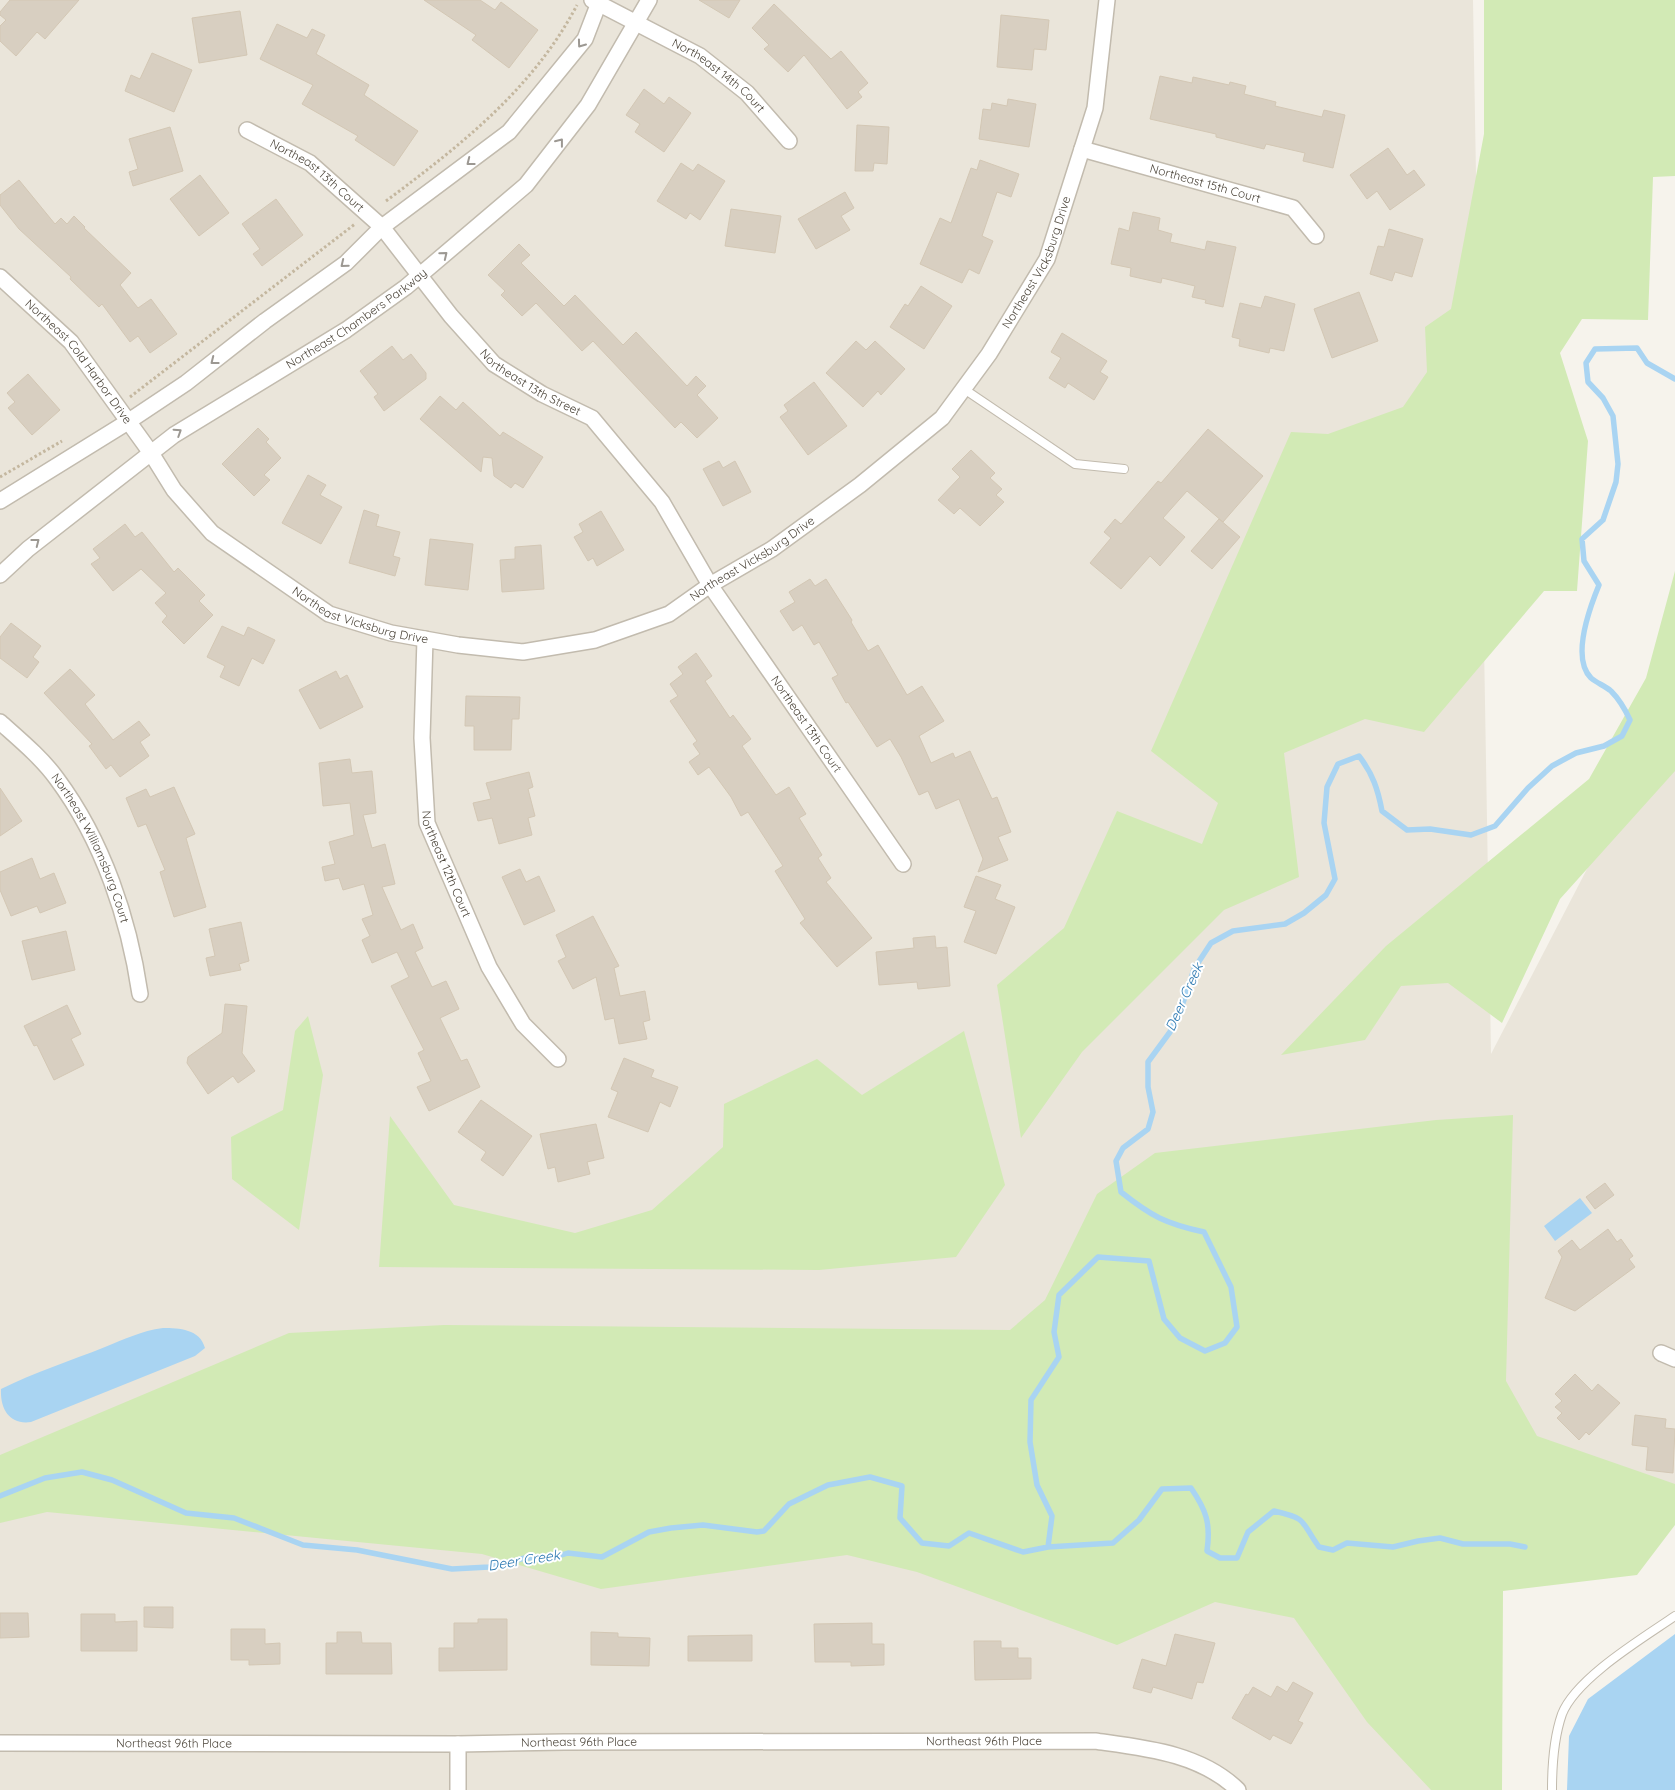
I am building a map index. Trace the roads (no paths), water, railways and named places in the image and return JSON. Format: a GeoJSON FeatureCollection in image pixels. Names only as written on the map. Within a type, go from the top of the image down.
{"type":"FeatureCollection","features":[{"type":"Feature","properties":{"kind":"street","name":"Northeast Chambers Parkway"},"geometry":{"type":"LineString","coordinates":[[0,575],[28,549],[174,435],[346,330],[419,275],[526,185],[588,105],[649,0]]}},
{"type":"Feature","properties":{"kind":"street","name":"Northeast Vicksburg Drive"},"geometry":{"type":"LineString","coordinates":[[151,452],[174,490],[212,533],[329,614],[391,633],[523,652],[595,640],[669,614],[710,585],[772,549],[860,485],[942,418],[990,354],[1047,259],[1095,108],[1107,0]]}},
{"type":"Feature","properties":{"kind":"street"},"geometry":{"type":"LineString","coordinates":[[0,501],[128,421],[186,382],[265,321],[346,264],[382,227],[509,132],[585,39],[597,1],[637,23]]}},
{"type":"Feature","properties":{"kind":"street","name":"Northeast 14th Court"},"geometry":{"type":"LineString","coordinates":[[637,23],[700,56],[747,93],[789,140]]}},
{"type":"Feature","properties":{"kind":"street","name":"Northeast 13th Court"},"geometry":{"type":"LineString","coordinates":[[247,130],[310,163],[382,227]]}},
{"type":"Feature","properties":{"kind":"street","name":"Northeast 15th Court"},"geometry":{"type":"LineString","coordinates":[[1082,149],[1293,208],[1316,236]]}},
{"type":"Feature","properties":{"kind":"street","name":"Northeast 13th Street"},"geometry":{"type":"LineString","coordinates":[[382,227],[451,316],[494,364],[542,394],[592,418],[662,502],[710,585]]}},
{"type":"Feature","properties":{"kind":"street","name":"Northeast Cold Harbor Drive"},"geometry":{"type":"LineString","coordinates":[[0,277],[71,342],[151,452]]}},
{"type":"Feature","properties":{"kind":"street","name":"Northeast 13th Court"},"geometry":{"type":"LineString","coordinates":[[710,585],[903,864]]}},
{"type":"Feature","properties":{"kind":"street","name":"Northeast 12th Court"},"geometry":{"type":"LineString","coordinates":[[425,639],[422,738],[427,823],[489,967],[523,1024],[558,1060]]}},
{"type":"Feature","properties":{"kind":"street","name":"Northeast Williamsburg Court"},"geometry":{"type":"LineString","coordinates":[[0,722],[57,778],[85,825],[111,878],[136,962],[140,994]]}},
{"type":"Feature","properties":{"kind":"street"},"geometry":{"type":"LineString","coordinates":[[1660,1353],[1675,1359]]}},
{"type":"Feature","properties":{"kind":"street","name":"Northeast 96th Place"},"geometry":{"type":"LineString","coordinates":[[3,1742],[458,1744],[564,1742],[1095,1741],[1151,1749],[1192,1760],[1238,1790]]}},
{"type":"Feature","properties":{"kind":"street"},"geometry":{"type":"LineString","coordinates":[[458,1744],[458,1790]]}},
{"type":"Feature","properties":{"kind":"lane"},"geometry":{"type":"LineString","coordinates":[[964,389],[1075,464],[1124,469]]}},
{"type":"Feature","properties":{"kind":"lane"},"geometry":{"type":"LineString","coordinates":[[1552,1790],[1556,1736],[1563,1712],[1589,1679],[1675,1616]]}},
{"type":"Feature","properties":{"kind":"water"},"geometry":{"type":"Polygon","coordinates":[[[1580,1198],[1592,1213],[1555,1241],[1544,1226],[1580,1198]]]}},
{"type":"Feature","properties":{"kind":"water"},"geometry":{"type":"Polygon","coordinates":[[[163,1328],[176,1328],[194,1333],[199,1337],[205,1348],[195,1356],[31,1422],[17,1421],[8,1415],[2,1403],[1,1389],[133,1336],[163,1328]]]}},
{"type":"Feature","properties":{"kind":"water"},"geometry":{"type":"Polygon","coordinates":[[[1675,1634],[1675,1790],[1567,1790],[1569,1736],[1588,1699],[1675,1634]]]}},
{"type":"Feature","properties":{"kind":"waterway","name":"Deer Creek"},"geometry":{"type":"LineString","coordinates":[[0,1496],[45,1478],[82,1472],[112,1480],[186,1513],[234,1518],[303,1545],[357,1550],[452,1569],[489,1567],[525,1558],[552,1558],[568,1553],[602,1557],[649,1532],[671,1528],[703,1525],[757,1532],[764,1531],[789,1504],[828,1485],[870,1477],[902,1486],[900,1518],[922,1543],[949,1546],[969,1533],[1023,1552],[1048,1547],[1052,1516],[1037,1485],[1030,1442],[1031,1400],[1059,1357],[1054,1332],[1059,1295],[1098,1257],[1149,1261],[1164,1319],[1180,1338],[1205,1351],[1225,1343],[1237,1327],[1231,1287],[1204,1232],[1179,1226],[1160,1218],[1121,1192],[1116,1161],[1123,1148],[1148,1129],[1153,1112],[1148,1087],[1148,1062],[1170,1032],[1182,1006],[1194,969],[1211,943],[1233,931],[1285,924],[1304,913],[1326,895],[1335,879],[1324,823],[1327,787],[1338,764],[1359,756],[1374,782],[1382,811],[1407,830],[1430,829],[1471,835],[1495,826],[1528,788],[1552,766],[1576,753],[1604,746],[1622,736],[1630,720],[1611,691],[1591,678],[1585,669],[1583,658],[1584,632],[1599,585],[1584,561],[1582,539],[1603,520],[1616,482],[1618,464],[1613,416],[1603,398],[1588,382],[1586,363],[1595,349],[1637,348],[1647,363],[1675,379]]}},
{"type":"Feature","properties":{"kind":"waterway"},"geometry":{"type":"LineString","coordinates":[[1048,1547],[1113,1543],[1139,1520],[1162,1489],[1191,1488],[1206,1517],[1208,1525],[1207,1551],[1220,1558],[1237,1558],[1248,1532],[1274,1511],[1299,1519],[1306,1526],[1319,1547],[1333,1550],[1347,1543],[1393,1547],[1440,1538],[1463,1544],[1510,1544],[1525,1547]]}}]}
